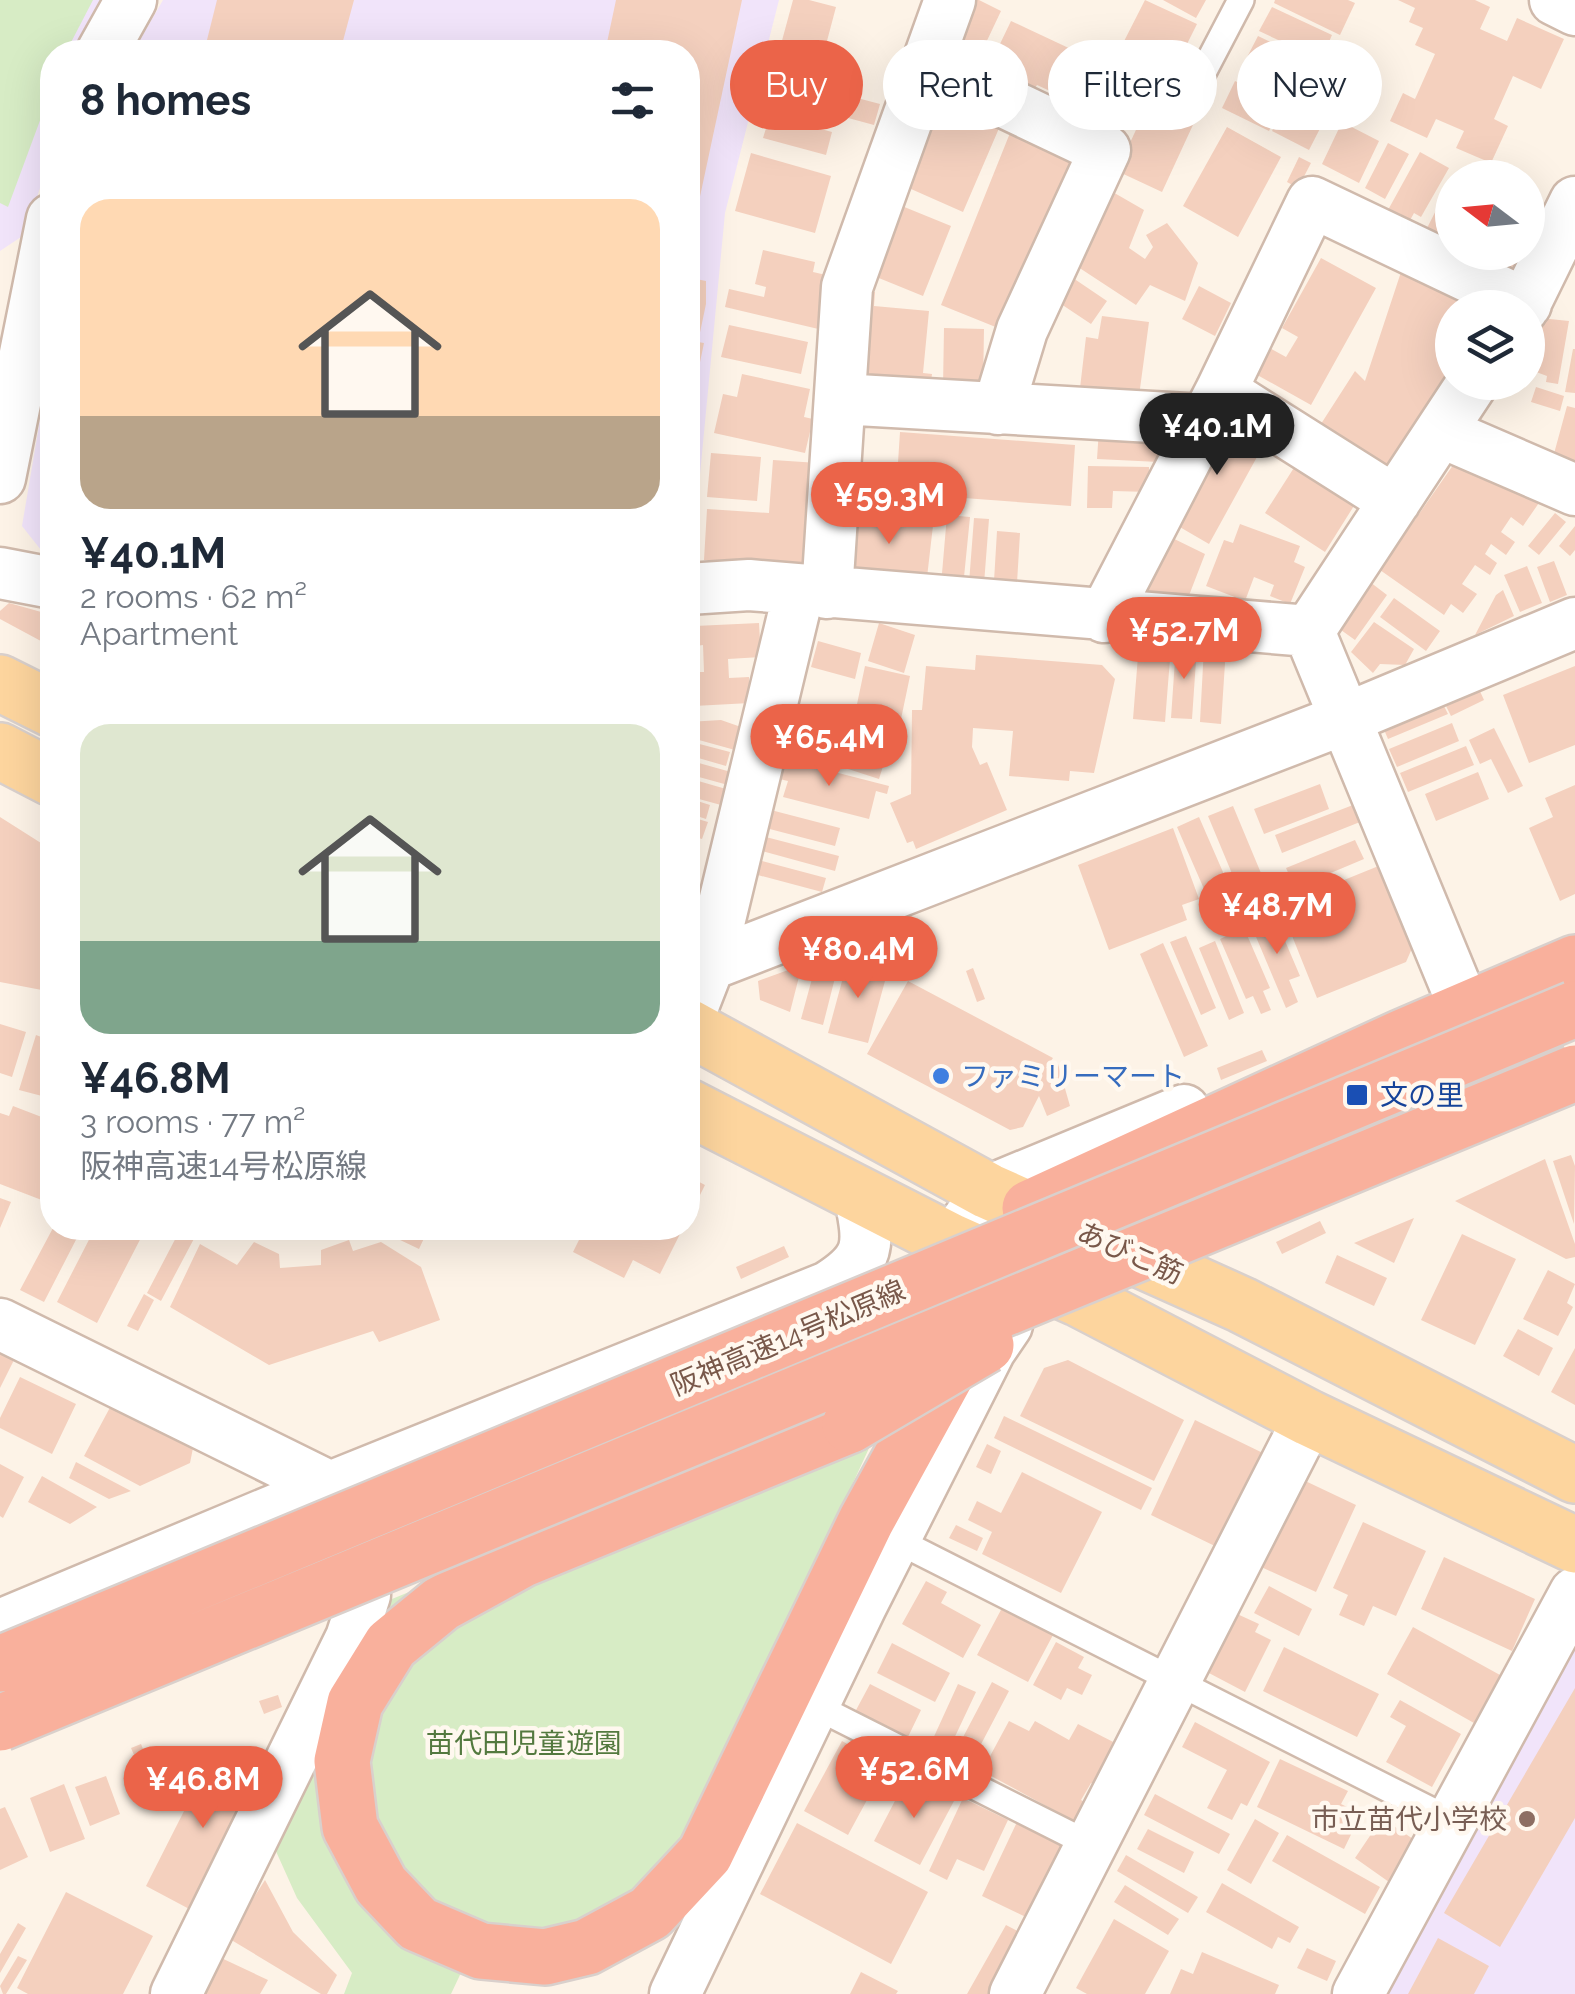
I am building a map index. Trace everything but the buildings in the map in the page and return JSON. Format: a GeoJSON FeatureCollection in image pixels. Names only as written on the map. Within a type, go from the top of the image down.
{"type":"FeatureCollection","features":[{"type":"Feature","properties":{"kind":"highway"},"geometry":{"type":"LineString","coordinates":[[1009,1200],[1575,964]]}},
{"type":"Feature","properties":{"kind":"highway","name":"阪神高速14号松原線"},"geometry":{"type":"LineString","coordinates":[[0,1664],[1575,1009]]}},
{"type":"Feature","properties":{"kind":"highway","name":"阪神高速14号松原線"},"geometry":{"type":"LineString","coordinates":[[0,1723],[1166,1252],[1575,1073]]}},
{"type":"Feature","properties":{"kind":"highway"},"geometry":{"type":"LineString","coordinates":[[1006,1266],[880,1530],[705,1854],[650,1913],[587,1947],[545,1957],[481,1951],[418,1924],[381,1885],[350,1827],[342,1762],[355,1704],[391,1646],[441,1604],[523,1560],[850,1425],[1166,1252]]}},
{"type":"Feature","properties":{"kind":"main road"},"geometry":{"type":"LineString","coordinates":[[0,683],[40,703]]}},
{"type":"Feature","properties":{"kind":"main road"},"geometry":{"type":"LineString","coordinates":[[0,751],[40,772]]}},
{"type":"Feature","properties":{"kind":"main road","name":"あびこ筋"},"geometry":{"type":"LineString","coordinates":[[700,1033],[1009,1200],[1166,1252],[1575,1475]]}},
{"type":"Feature","properties":{"kind":"main road"},"geometry":{"type":"LineString","coordinates":[[700,1114],[860,1197],[1078,1298],[1309,1418],[1575,1546]]}},
{"type":"Feature","properties":{"kind":"street"},"geometry":{"type":"LineString","coordinates":[[109,40],[131,0]]}},
{"type":"Feature","properties":{"kind":"street"},"geometry":{"type":"LineString","coordinates":[[935,40],[950,0]]}},
{"type":"Feature","properties":{"kind":"street"},"geometry":{"type":"LineString","coordinates":[[1555,0],[1575,10]]}},
{"type":"Feature","properties":{"kind":"street"},"geometry":{"type":"LineString","coordinates":[[998,409],[1022,330],[1105,150],[1028,113]]}},
{"type":"Feature","properties":{"kind":"street"},"geometry":{"type":"LineString","coordinates":[[700,989],[813,592],[840,400],[847,287],[903,130]]}},
{"type":"Feature","properties":{"kind":"street"},"geometry":{"type":"LineString","coordinates":[[1104,616],[1213,406],[1312,202],[1516,290]]}},
{"type":"Feature","properties":{"kind":"street"},"geometry":{"type":"LineString","coordinates":[[1543,290],[1575,202]]}},
{"type":"Feature","properties":{"kind":"street"},"geometry":{"type":"LineString","coordinates":[[0,478],[40,278]]}},
{"type":"Feature","properties":{"kind":"street"},"geometry":{"type":"LineString","coordinates":[[840,400],[998,409],[1213,406],[1395,501]]}},
{"type":"Feature","properties":{"kind":"street"},"geometry":{"type":"LineString","coordinates":[[1309,631],[1462,400]]}},
{"type":"Feature","properties":{"kind":"street"},"geometry":{"type":"LineString","coordinates":[[1441,432],[1575,490]]}},
{"type":"Feature","properties":{"kind":"street"},"geometry":{"type":"LineString","coordinates":[[0,573],[40,581]]}},
{"type":"Feature","properties":{"kind":"street"},"geometry":{"type":"LineString","coordinates":[[700,588],[749,585],[1309,631]]}},
{"type":"Feature","properties":{"kind":"street"},"geometry":{"type":"LineString","coordinates":[[709,966],[1347,718],[1575,624]]}},
{"type":"Feature","properties":{"kind":"street"},"geometry":{"type":"LineString","coordinates":[[1309,631],[1460,996]]}},
{"type":"Feature","properties":{"kind":"street"},"geometry":{"type":"LineString","coordinates":[[952,1242],[1009,1200],[1575,945]]}},
{"type":"Feature","properties":{"kind":"street"},"geometry":{"type":"LineString","coordinates":[[675,1994],[813,1706],[880,1530],[1011,1319],[1078,1298],[1166,1252],[1218,1248],[1285,1214],[1575,1094]]}},
{"type":"Feature","properties":{"kind":"street"},"geometry":{"type":"LineString","coordinates":[[0,1626],[330,1487],[828,1287],[852,1271],[863,1255],[868,1238],[860,1197]]}},
{"type":"Feature","properties":{"kind":"street"},"geometry":{"type":"LineString","coordinates":[[0,1324],[330,1487],[365,1595],[352,1638],[176,1994]]}},
{"type":"Feature","properties":{"kind":"street"},"geometry":{"type":"LineString","coordinates":[[1016,1994],[1309,1418]]}},
{"type":"Feature","properties":{"kind":"street"},"geometry":{"type":"LineString","coordinates":[[1358,1994],[1575,1593]]}},
{"type":"Feature","properties":{"kind":"street"},"geometry":{"type":"LineString","coordinates":[[0,1747],[365,1595]]}},
{"type":"Feature","properties":{"kind":"lane"},"geometry":{"type":"LineString","coordinates":[[1217,45],[1240,0]]}},
{"type":"Feature","properties":{"kind":"lane"},"geometry":{"type":"LineString","coordinates":[[880,1530],[1454,1822]]}},
{"type":"Feature","properties":{"kind":"lane"},"geometry":{"type":"LineString","coordinates":[[813,1706],[1091,1845]]}},
{"type":"Feature","properties":{"kind":"shaded area"},"geometry":{"type":"Polygon","coordinates":[[[0,0],[115,0],[93,40],[40,40],[40,188],[24,235],[0,251],[0,0]]]}},
{"type":"Feature","properties":{"kind":"shaded area"},"geometry":{"type":"Polygon","coordinates":[[[163,0],[779,0],[769,40],[730,40],[730,130],[746,130],[725,213],[700,474],[700,40],[140,40],[163,0]]]}},
{"type":"Feature","properties":{"kind":"shaded area"},"geometry":{"type":"Polygon","coordinates":[[[40,420],[40,549],[22,526],[40,420]]]}},
{"type":"Feature","properties":{"kind":"shaded area","name":"市立苗代小学校"},"geometry":{"type":"Polygon","coordinates":[[[1575,1645],[1575,1994],[1383,1994],[1575,1645]]]}},
{"type":"Feature","properties":{"kind":"green space"},"geometry":{"type":"Polygon","coordinates":[[[0,0],[93,0],[72,40],[40,40],[40,120],[8,207],[0,203],[0,0]]]}},
{"type":"Feature","properties":{"kind":"green space","name":"苗代田児童遊園"},"geometry":{"type":"Polygon","coordinates":[[[832,1418],[876,1433],[729,1755],[673,1850],[650,1877],[622,1900],[590,1917],[538,1928],[483,1926],[451,1994],[344,1994],[352,1973],[297,1898],[270,1838],[392,1599],[832,1418]]]}},
{"type":"Feature","properties":{"kind":"place","name":"ファミリーマート"},"geometry":{"type":"Point","coordinates":[941,1076]}},
{"type":"Feature","properties":{"kind":"place","name":"文の里"},"geometry":{"type":"Point","coordinates":[1357,1095]}},
{"type":"Feature","properties":{"kind":"place","name":"市立苗代小学校"},"geometry":{"type":"Point","coordinates":[1527,1819]}}]}
